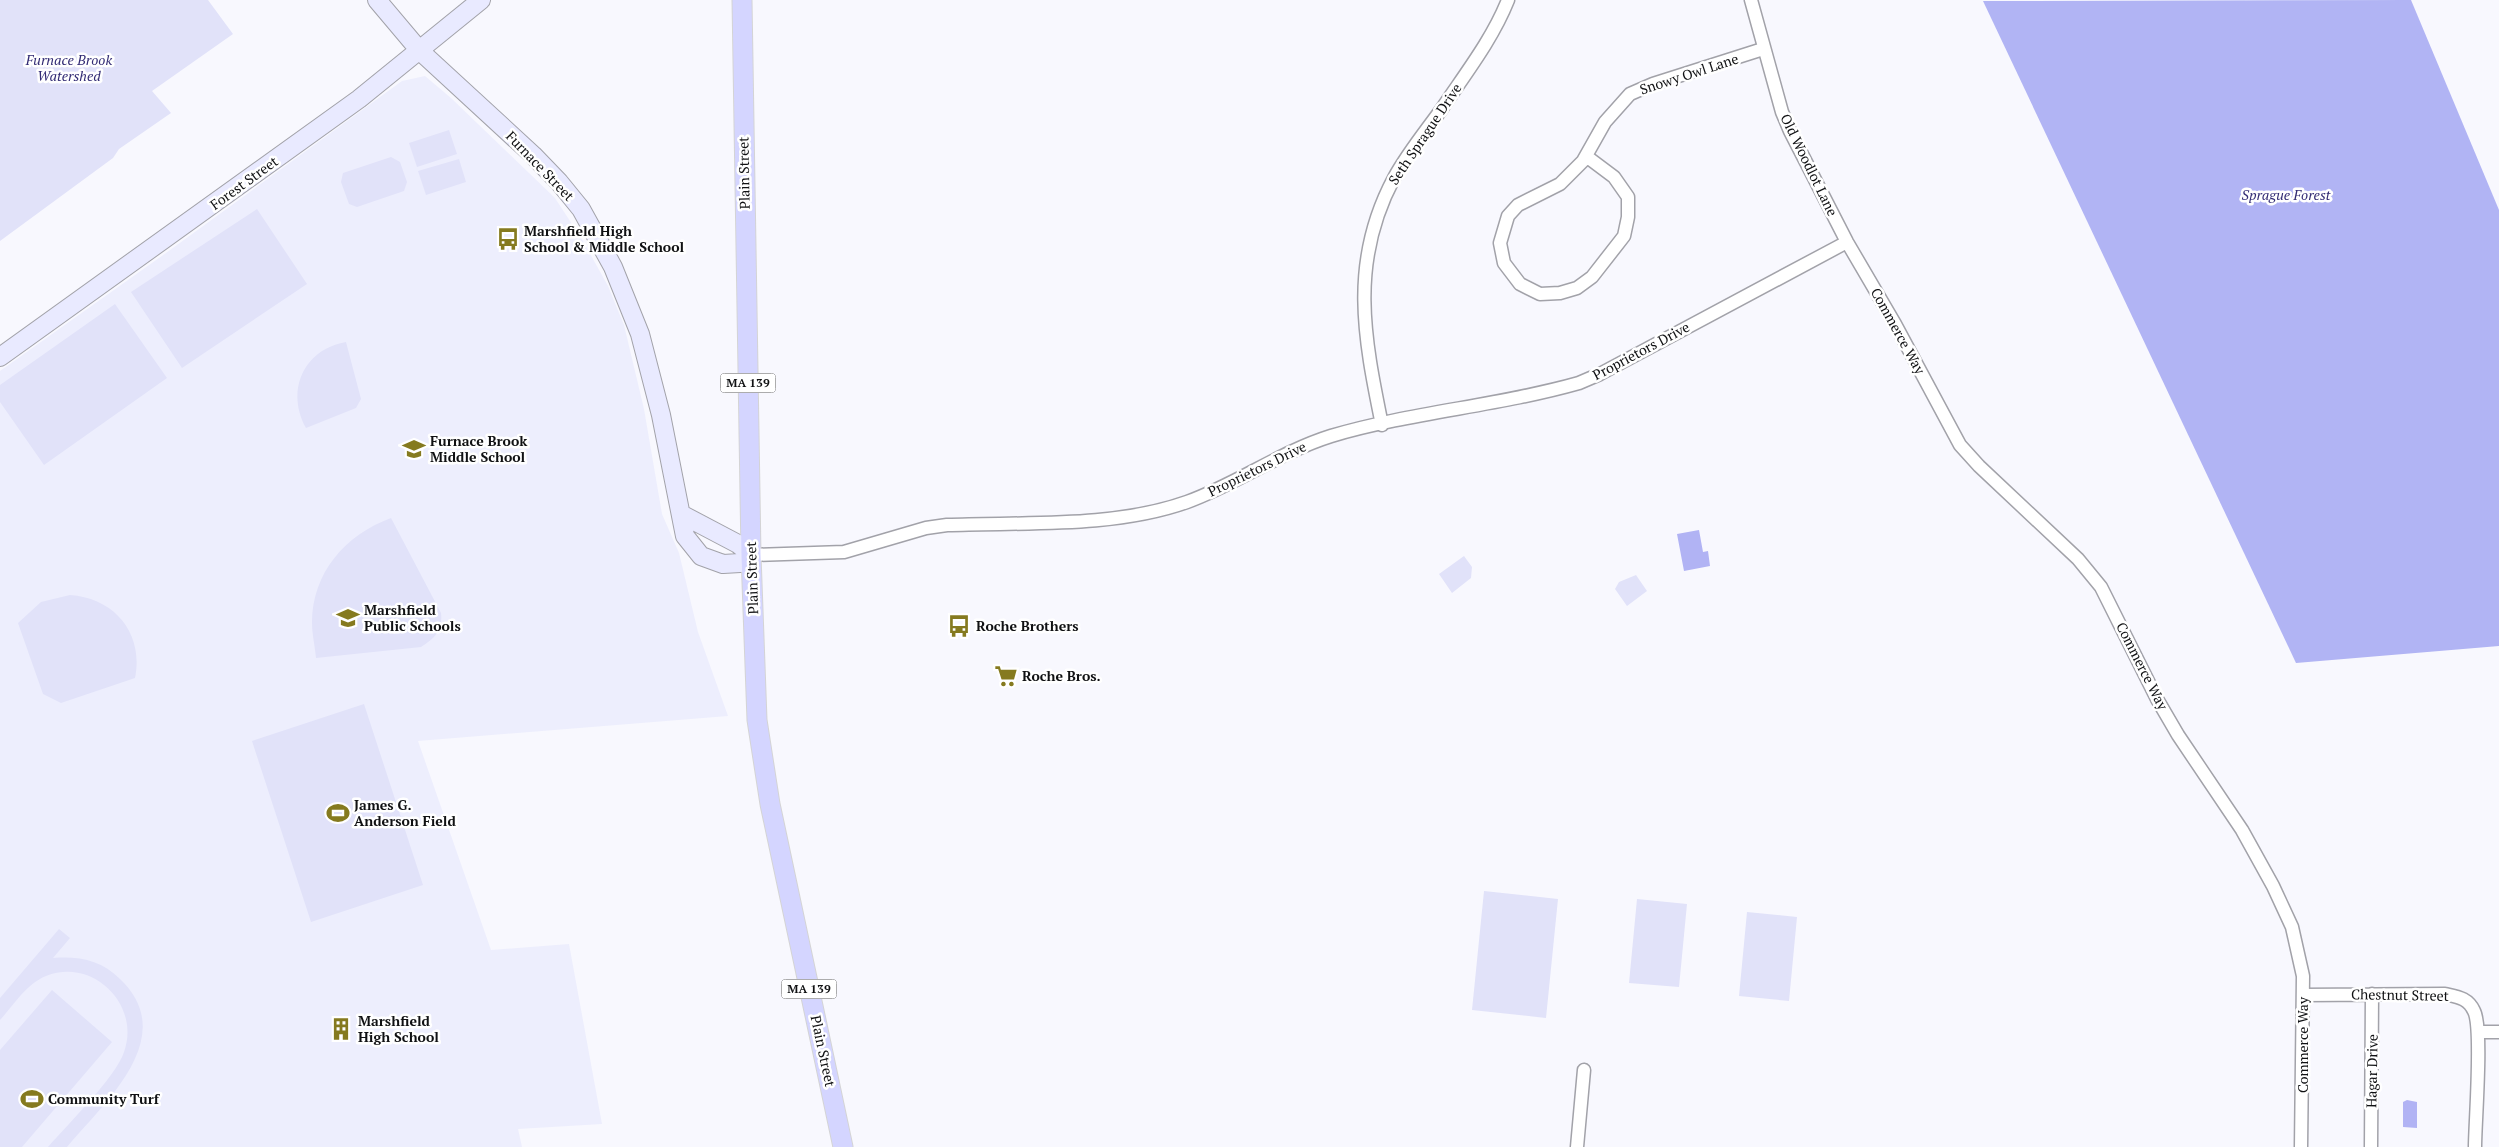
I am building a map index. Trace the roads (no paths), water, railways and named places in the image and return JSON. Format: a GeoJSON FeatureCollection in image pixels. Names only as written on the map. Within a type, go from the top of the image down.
{"type":"FeatureCollection","features":[{"type":"Feature","properties":{"kind":"main road","name":"Furnace Street"},"geometry":{"type":"LineString","coordinates":[[377,0],[420,51],[559,182],[581,210],[598,239],[625,294],[648,359],[684,536],[701,556],[723,564],[740,563],[751,554]]}},
{"type":"Feature","properties":{"kind":"main road","name":"Forest Street"},"geometry":{"type":"LineString","coordinates":[[0,357],[258,172],[420,51],[481,0]]}},
{"type":"Feature","properties":{"kind":"main road","name":"Plain Street"},"geometry":{"type":"LineString","coordinates":[[742,0],[751,554],[757,720],[763,765],[843,1147]]}},
{"type":"Feature","properties":{"kind":"main road"},"geometry":{"type":"LineString","coordinates":[[681,514],[738,544],[751,554]]}},
{"type":"Feature","properties":{"kind":"street","name":"Seth Sprague Drive"},"geometry":{"type":"LineString","coordinates":[[1382,425],[1370,365],[1363,313],[1366,254],[1373,229],[1382,202],[1395,177],[1489,38],[1508,0]]}},
{"type":"Feature","properties":{"kind":"street","name":"Old Woodlot Lane"},"geometry":{"type":"LineString","coordinates":[[1751,0],[1782,112],[1847,242]]}},
{"type":"Feature","properties":{"kind":"street","name":"Snowy Owl Lane"},"geometry":{"type":"LineString","coordinates":[[1586,156],[1614,177],[1628,197],[1628,217],[1624,236],[1592,277],[1578,288],[1560,293],[1540,294],[1520,284],[1504,263],[1500,243],[1508,216],[1518,205],[1560,184],[1586,156],[1606,122],[1630,94],[1653,84],[1764,49]]}},
{"type":"Feature","properties":{"kind":"street","name":"Proprietors Drive"},"geometry":{"type":"LineString","coordinates":[[751,554],[844,552],[926,528],[947,525],[1082,520],[1144,514],[1188,501],[1311,443],[1382,425],[1579,383],[1600,374],[1847,242]]}},
{"type":"Feature","properties":{"kind":"street","name":"Commerce Way"},"geometry":{"type":"LineString","coordinates":[[1847,242],[1896,324],[1960,445],[1979,466],[2078,559],[2101,587],[2157,698],[2242,830],[2273,886],[2292,926],[2303,976],[2301,1147]]}},
{"type":"Feature","properties":{"kind":"street","name":"Hagar Drive"},"geometry":{"type":"LineString","coordinates":[[2371,1147],[2372,994]]}},
{"type":"Feature","properties":{"kind":"street","name":"Chestnut Street"},"geometry":{"type":"LineString","coordinates":[[2303,995],[2445,994],[2466,999],[2475,1011],[2478,1032],[2475,1147]]}},
{"type":"Feature","properties":{"kind":"street"},"geometry":{"type":"LineString","coordinates":[[2478,1032],[2499,1032]]}},
{"type":"Feature","properties":{"kind":"street"},"geometry":{"type":"LineString","coordinates":[[1577,1147],[1584,1070]]}},
{"type":"Feature","properties":{"kind":"place","name":"Marshfield High School & Middle School"},"geometry":{"type":"Point","coordinates":[508,239]}},
{"type":"Feature","properties":{"kind":"place","name":"Furnace Brook Middle School"},"geometry":{"type":"Point","coordinates":[414,449]}},
{"type":"Feature","properties":{"kind":"place","name":"Marshfield Public Schools"},"geometry":{"type":"Point","coordinates":[348,618]}},
{"type":"Feature","properties":{"kind":"place","name":"Roche Brothers"},"geometry":{"type":"Point","coordinates":[959,626]}},
{"type":"Feature","properties":{"kind":"place","name":"Roche Bros."},"geometry":{"type":"Point","coordinates":[1006,676]}},
{"type":"Feature","properties":{"kind":"place","name":"James G. Anderson Field"},"geometry":{"type":"Point","coordinates":[338,813]}},
{"type":"Feature","properties":{"kind":"place","name":"Marshfield High School"},"geometry":{"type":"Point","coordinates":[341,1029]}},
{"type":"Feature","properties":{"kind":"place","name":"Community Turf"},"geometry":{"type":"Point","coordinates":[32,1099]}},
{"type":"Feature","properties":{"kind":"park label","name":"Furnace Brook Watershed"},"geometry":{"type":"Point","coordinates":[69,68]}},
{"type":"Feature","properties":{"kind":"park label","name":"Sprague Forest"},"geometry":{"type":"Point","coordinates":[2286,195]}}]}
